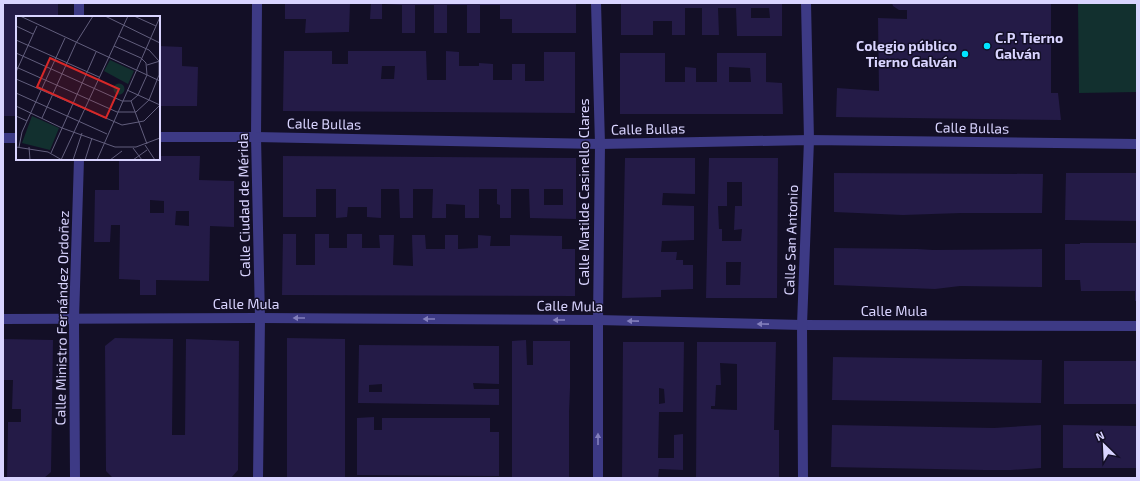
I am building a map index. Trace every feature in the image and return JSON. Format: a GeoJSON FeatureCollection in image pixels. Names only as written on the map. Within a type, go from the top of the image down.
{"type":"FeatureCollection","features":[{"type":"Feature","properties":{"kind":"street"},"geometry":{"type":"LineString","coordinates":[[79,3],[79,16]]}},
{"type":"Feature","properties":{"kind":"street","name":"Calle Ciudad de Mérida"},"geometry":{"type":"LineString","coordinates":[[257,3],[256,137],[260,318],[258,478]]}},
{"type":"Feature","properties":{"kind":"street","name":"Calle Matilde Casinello Clares"},"geometry":{"type":"LineString","coordinates":[[596,3],[600,144],[598,478]]}},
{"type":"Feature","properties":{"kind":"street","name":"Calle San Antonio"},"geometry":{"type":"LineString","coordinates":[[803,478],[802,325],[809,140],[806,3]]}},
{"type":"Feature","properties":{"kind":"street","name":"Calle Bullas"},"geometry":{"type":"LineString","coordinates":[[160,137],[256,137],[600,144],[809,140],[1137,144]]}},
{"type":"Feature","properties":{"kind":"street"},"geometry":{"type":"LineString","coordinates":[[3,138],[16,138]]}},
{"type":"Feature","properties":{"kind":"street","name":"Calle Ministro Fernández Ordoñez"},"geometry":{"type":"LineString","coordinates":[[75,478],[74,319],[79,160]]}},
{"type":"Feature","properties":{"kind":"street","name":"Calle Mula"},"geometry":{"type":"LineString","coordinates":[[3,319],[260,318],[598,320],[802,325],[1137,326]]}},
{"type":"Feature","properties":{"kind":"green space"},"geometry":{"type":"Polygon","coordinates":[[[1078,3],[1137,3],[1137,92],[1079,93],[1078,3]]]}},
{"type":"Feature","properties":{"kind":"building"},"geometry":{"type":"Polygon","coordinates":[[[3,3],[58,3],[58,16],[16,16],[16,116],[3,116],[3,3]]]}},
{"type":"Feature","properties":{"kind":"building"},"geometry":{"type":"Polygon","coordinates":[[[285,3],[350,3],[349,32],[305,33],[306,19],[285,19],[285,3]]]}},
{"type":"Feature","properties":{"kind":"building"},"geometry":{"type":"Polygon","coordinates":[[[371,3],[382,3],[382,19],[370,19],[371,3]]]}},
{"type":"Feature","properties":{"kind":"building"},"geometry":{"type":"Polygon","coordinates":[[[384,3],[576,3],[576,33],[512,33],[512,19],[500,19],[500,5],[480,5],[480,33],[467,33],[467,5],[447,5],[447,33],[434,33],[434,5],[415,5],[415,33],[402,33],[402,5],[384,3]]]}},
{"type":"Feature","properties":{"kind":"building"},"geometry":{"type":"Polygon","coordinates":[[[621,3],[782,3],[782,36],[737,36],[736,8],[718,8],[719,35],[702,35],[702,8],[685,8],[685,35],[672,35],[672,21],[653,21],[653,35],[621,35],[621,3]],[[751,8],[751,18],[770,18],[769,8],[751,8]]]}},
{"type":"Feature","properties":{"kind":"building","name":"C.P. Tierno Galván"},"geometry":{"type":"Polygon","coordinates":[[[892,3],[1051,3],[1051,93],[1058,93],[1061,120],[836,117],[837,88],[879,91],[878,18],[907,19],[907,10],[899,10],[893,6],[892,3]]]}},
{"type":"Feature","properties":{"kind":"building"},"geometry":{"type":"Polygon","coordinates":[[[160,46],[182,47],[182,66],[198,67],[197,106],[160,106],[160,46]]]}},
{"type":"Feature","properties":{"kind":"building"},"geometry":{"type":"Polygon","coordinates":[[[284,51],[332,51],[332,64],[348,64],[348,51],[426,51],[427,80],[446,80],[446,51],[459,52],[459,66],[479,66],[479,63],[493,64],[493,80],[512,80],[512,64],[525,64],[525,81],[544,81],[544,52],[575,52],[575,113],[283,111],[284,51]],[[382,66],[381,79],[394,79],[395,66],[382,66]]]}},
{"type":"Feature","properties":{"kind":"building"},"geometry":{"type":"Polygon","coordinates":[[[620,53],[665,53],[665,82],[685,82],[685,67],[696,68],[696,82],[717,82],[717,53],[766,53],[766,82],[782,83],[783,114],[620,114],[620,53]],[[729,67],[729,82],[751,82],[750,68],[729,67]]]}},
{"type":"Feature","properties":{"kind":"building"},"geometry":{"type":"Polygon","coordinates":[[[160,156],[200,156],[199,180],[234,181],[234,227],[210,226],[209,281],[156,280],[156,295],[140,295],[140,280],[119,279],[120,225],[111,225],[110,242],[94,242],[95,190],[119,190],[119,160],[160,160],[160,156]],[[150,200],[150,213],[164,213],[164,201],[150,200]],[[176,211],[175,225],[189,226],[189,211],[176,211]]]}},
{"type":"Feature","properties":{"kind":"building"},"geometry":{"type":"Polygon","coordinates":[[[283,156],[576,158],[576,219],[530,218],[529,189],[511,189],[511,218],[500,218],[500,205],[497,204],[497,189],[479,189],[479,218],[465,218],[465,205],[446,204],[446,218],[432,218],[433,189],[413,189],[413,218],[400,218],[399,189],[381,189],[381,218],[367,217],[367,207],[348,207],[347,217],[336,218],[336,189],[316,189],[316,217],[283,217],[283,156]],[[544,189],[544,205],[563,205],[563,189],[544,189]]]}},
{"type":"Feature","properties":{"kind":"building"},"geometry":{"type":"Polygon","coordinates":[[[625,158],[695,158],[695,194],[663,193],[662,205],[694,206],[694,240],[662,241],[661,252],[677,252],[676,260],[683,260],[683,265],[693,265],[693,289],[661,290],[661,297],[622,298],[625,158]]]}},
{"type":"Feature","properties":{"kind":"building"},"geometry":{"type":"Polygon","coordinates":[[[709,158],[778,158],[777,298],[706,298],[709,158]],[[727,182],[727,206],[718,206],[719,229],[722,229],[722,241],[741,241],[742,229],[734,230],[735,206],[742,206],[742,182],[727,182]],[[726,262],[726,285],[740,285],[741,262],[726,262]]]}},
{"type":"Feature","properties":{"kind":"building"},"geometry":{"type":"Polygon","coordinates":[[[834,173],[1043,174],[1042,213],[903,215],[834,212],[834,173]]]}},
{"type":"Feature","properties":{"kind":"building"},"geometry":{"type":"Polygon","coordinates":[[[1066,173],[1137,173],[1137,221],[1065,220],[1066,173]]]}},
{"type":"Feature","properties":{"kind":"building"},"geometry":{"type":"Polygon","coordinates":[[[283,234],[296,234],[296,265],[315,265],[315,234],[329,234],[329,248],[347,248],[347,234],[362,234],[362,248],[380,248],[379,235],[394,235],[393,265],[413,266],[412,235],[425,235],[426,249],[445,249],[445,235],[458,235],[458,249],[478,248],[478,235],[491,236],[490,246],[510,246],[510,235],[562,236],[562,249],[575,249],[575,296],[282,295],[283,234]]]}},
{"type":"Feature","properties":{"kind":"building"},"geometry":{"type":"Polygon","coordinates":[[[1137,243],[1137,301],[1135,301],[1135,291],[1081,291],[1080,280],[1065,280],[1065,244],[1137,243]]]}},
{"type":"Feature","properties":{"kind":"building"},"geometry":{"type":"Polygon","coordinates":[[[834,248],[933,250],[1042,249],[1042,287],[960,286],[935,289],[834,285],[834,248]]]}},
{"type":"Feature","properties":{"kind":"building"},"geometry":{"type":"Polygon","coordinates":[[[115,338],[173,339],[172,435],[185,435],[186,339],[239,341],[238,470],[231,478],[113,478],[106,471],[105,346],[115,338]]]}},
{"type":"Feature","properties":{"kind":"building"},"geometry":{"type":"Polygon","coordinates":[[[287,338],[345,339],[345,478],[287,478],[287,338]]]}},
{"type":"Feature","properties":{"kind":"building"},"geometry":{"type":"Polygon","coordinates":[[[3,339],[53,340],[51,472],[44,478],[7,478],[8,422],[21,422],[21,409],[12,409],[13,380],[3,380],[3,339]]]}},
{"type":"Feature","properties":{"kind":"building"},"geometry":{"type":"Polygon","coordinates":[[[526,340],[527,365],[533,365],[533,341],[570,341],[569,478],[512,478],[512,341],[526,340]]]}},
{"type":"Feature","properties":{"kind":"building"},"geometry":{"type":"Polygon","coordinates":[[[623,342],[684,342],[683,412],[659,412],[658,458],[674,458],[674,435],[683,434],[683,470],[659,469],[658,478],[622,478],[623,342]],[[659,388],[659,404],[665,403],[664,389],[659,388]]]}},
{"type":"Feature","properties":{"kind":"building"},"geometry":{"type":"Polygon","coordinates":[[[697,342],[776,342],[774,430],[779,430],[779,478],[696,478],[697,342]],[[720,363],[721,385],[716,385],[715,406],[711,406],[711,409],[737,410],[737,364],[720,363]]]}},
{"type":"Feature","properties":{"kind":"building"},"geometry":{"type":"Polygon","coordinates":[[[359,345],[499,346],[499,384],[473,383],[474,389],[499,389],[499,405],[358,403],[359,345]],[[382,384],[369,385],[369,392],[382,392],[382,384]]]}},
{"type":"Feature","properties":{"kind":"building"},"geometry":{"type":"Polygon","coordinates":[[[833,357],[1042,360],[1041,403],[832,400],[833,357]]]}},
{"type":"Feature","properties":{"kind":"building"},"geometry":{"type":"Polygon","coordinates":[[[1064,361],[1137,361],[1137,404],[1064,404],[1064,361]]]}},
{"type":"Feature","properties":{"kind":"building"},"geometry":{"type":"Polygon","coordinates":[[[374,417],[374,430],[382,430],[382,418],[490,418],[490,432],[499,432],[499,476],[357,475],[357,418],[374,417]]]}},
{"type":"Feature","properties":{"kind":"building"},"geometry":{"type":"Polygon","coordinates":[[[832,425],[994,428],[1041,425],[1041,468],[985,470],[831,467],[832,425]]]}},
{"type":"Feature","properties":{"kind":"building"},"geometry":{"type":"Polygon","coordinates":[[[1063,425],[1137,426],[1137,468],[1063,468],[1063,425]]]}},
{"type":"Feature","properties":{"kind":"place","name":"C.P. Tierno Galván"},"geometry":{"type":"Point","coordinates":[987,46]}},
{"type":"Feature","properties":{"kind":"place","name":"Colegio público Tierno Galván"},"geometry":{"type":"Point","coordinates":[965,54]}}]}
